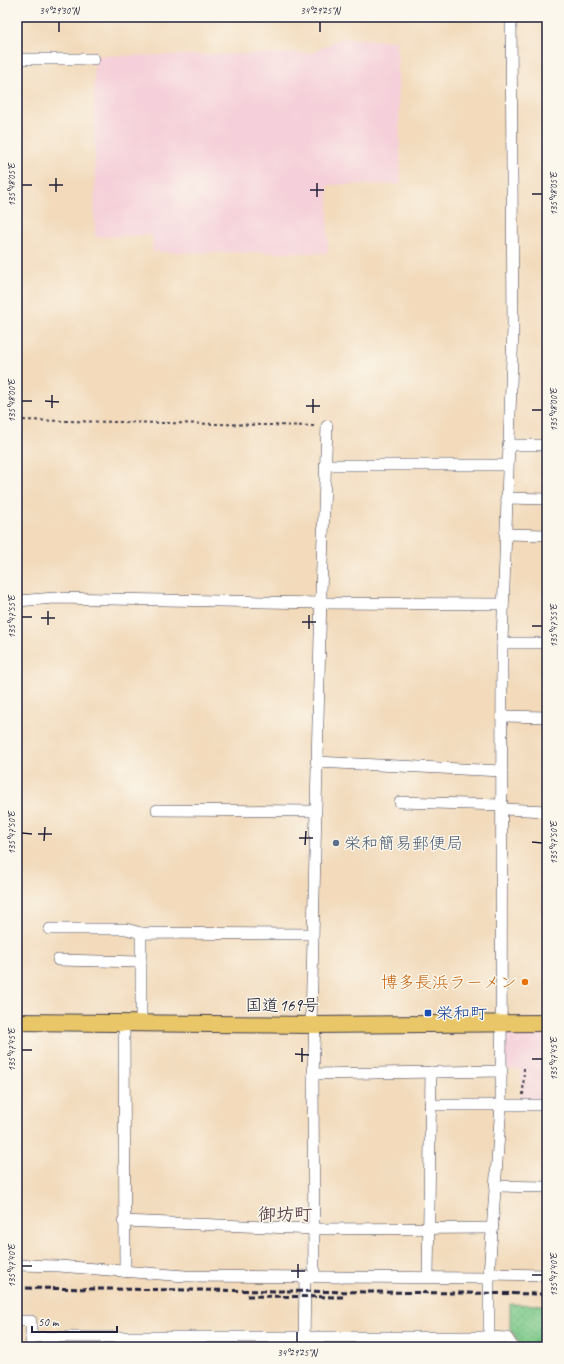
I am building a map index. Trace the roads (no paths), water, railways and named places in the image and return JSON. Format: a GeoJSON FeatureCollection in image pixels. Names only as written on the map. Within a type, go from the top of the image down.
{"type":"FeatureCollection","features":[{"type":"Feature","properties":{"kind":"highway","name":"国道169号"},"geometry":{"type":"LineString","coordinates":[[17,1022],[141,1022],[313,1025],[547,1022]]}},
{"type":"Feature","properties":{"kind":"street"},"geometry":{"type":"LineString","coordinates":[[489,1337],[489,1276],[496,1186],[502,1072],[502,643],[507,465],[513,328],[511,17]]}},
{"type":"Feature","properties":{"kind":"street"},"geometry":{"type":"LineString","coordinates":[[17,59],[94,59]]}},
{"type":"Feature","properties":{"kind":"street"},"geometry":{"type":"LineString","coordinates":[[304,1342],[314,1229],[312,934],[327,426]]}},
{"type":"Feature","properties":{"kind":"street"},"geometry":{"type":"LineString","coordinates":[[508,445],[547,445]]}},
{"type":"Feature","properties":{"kind":"street"},"geometry":{"type":"LineString","coordinates":[[325,465],[507,465]]}},
{"type":"Feature","properties":{"kind":"street"},"geometry":{"type":"LineString","coordinates":[[506,498],[547,499]]}},
{"type":"Feature","properties":{"kind":"street"},"geometry":{"type":"LineString","coordinates":[[505,534],[547,535]]}},
{"type":"Feature","properties":{"kind":"street"},"geometry":{"type":"LineString","coordinates":[[17,601],[55,598],[321,603],[504,604]]}},
{"type":"Feature","properties":{"kind":"street"},"geometry":{"type":"LineString","coordinates":[[502,643],[547,643]]}},
{"type":"Feature","properties":{"kind":"street"},"geometry":{"type":"LineString","coordinates":[[502,716],[547,717]]}},
{"type":"Feature","properties":{"kind":"street"},"geometry":{"type":"LineString","coordinates":[[316,762],[502,771]]}},
{"type":"Feature","properties":{"kind":"street"},"geometry":{"type":"LineString","coordinates":[[400,802],[502,807],[547,811]]}},
{"type":"Feature","properties":{"kind":"street"},"geometry":{"type":"LineString","coordinates":[[157,810],[315,811]]}},
{"type":"Feature","properties":{"kind":"street"},"geometry":{"type":"LineString","coordinates":[[50,929],[126,929],[141,933],[312,934]]}},
{"type":"Feature","properties":{"kind":"street"},"geometry":{"type":"LineString","coordinates":[[141,933],[141,1022]]}},
{"type":"Feature","properties":{"kind":"street"},"geometry":{"type":"LineString","coordinates":[[58,960],[141,962]]}},
{"type":"Feature","properties":{"kind":"street"},"geometry":{"type":"LineString","coordinates":[[124,1022],[123,1221],[125,1272]]}},
{"type":"Feature","properties":{"kind":"street"},"geometry":{"type":"LineString","coordinates":[[428,1277],[431,1072]]}},
{"type":"Feature","properties":{"kind":"street"},"geometry":{"type":"LineString","coordinates":[[314,1074],[502,1072]]}},
{"type":"Feature","properties":{"kind":"street"},"geometry":{"type":"LineString","coordinates":[[430,1105],[547,1105]]}},
{"type":"Feature","properties":{"kind":"street"},"geometry":{"type":"LineString","coordinates":[[496,1186],[547,1187]]}},
{"type":"Feature","properties":{"kind":"street"},"geometry":{"type":"LineString","coordinates":[[123,1221],[314,1229],[493,1228]]}},
{"type":"Feature","properties":{"kind":"street"},"geometry":{"type":"LineString","coordinates":[[17,1265],[58,1266],[184,1276],[428,1277],[547,1275]]}},
{"type":"Feature","properties":{"kind":"street"},"geometry":{"type":"LineString","coordinates":[[17,1321],[31,1321],[31,1342],[304,1342],[489,1337],[507,1338],[513,1347]]}},
{"type":"Feature","properties":{"kind":"railway"},"geometry":{"type":"LineString","coordinates":[[17,1288],[547,1294]]}},
{"type":"Feature","properties":{"kind":"railway"},"geometry":{"type":"LineString","coordinates":[[247,1296],[343,1297]]}},
{"type":"Feature","properties":{"kind":"place","name":"栄和簡易郵便局"},"geometry":{"type":"Point","coordinates":[336,843]}},
{"type":"Feature","properties":{"kind":"place","name":"博多長浜ラーメン"},"geometry":{"type":"Point","coordinates":[525,982]}},
{"type":"Feature","properties":{"kind":"place","name":"栄和町"},"geometry":{"type":"Point","coordinates":[428,1013]}},
{"type":"Feature","properties":{"kind":"district","name":"御坊町"},"geometry":{"type":"Point","coordinates":[285,1214]}}]}
